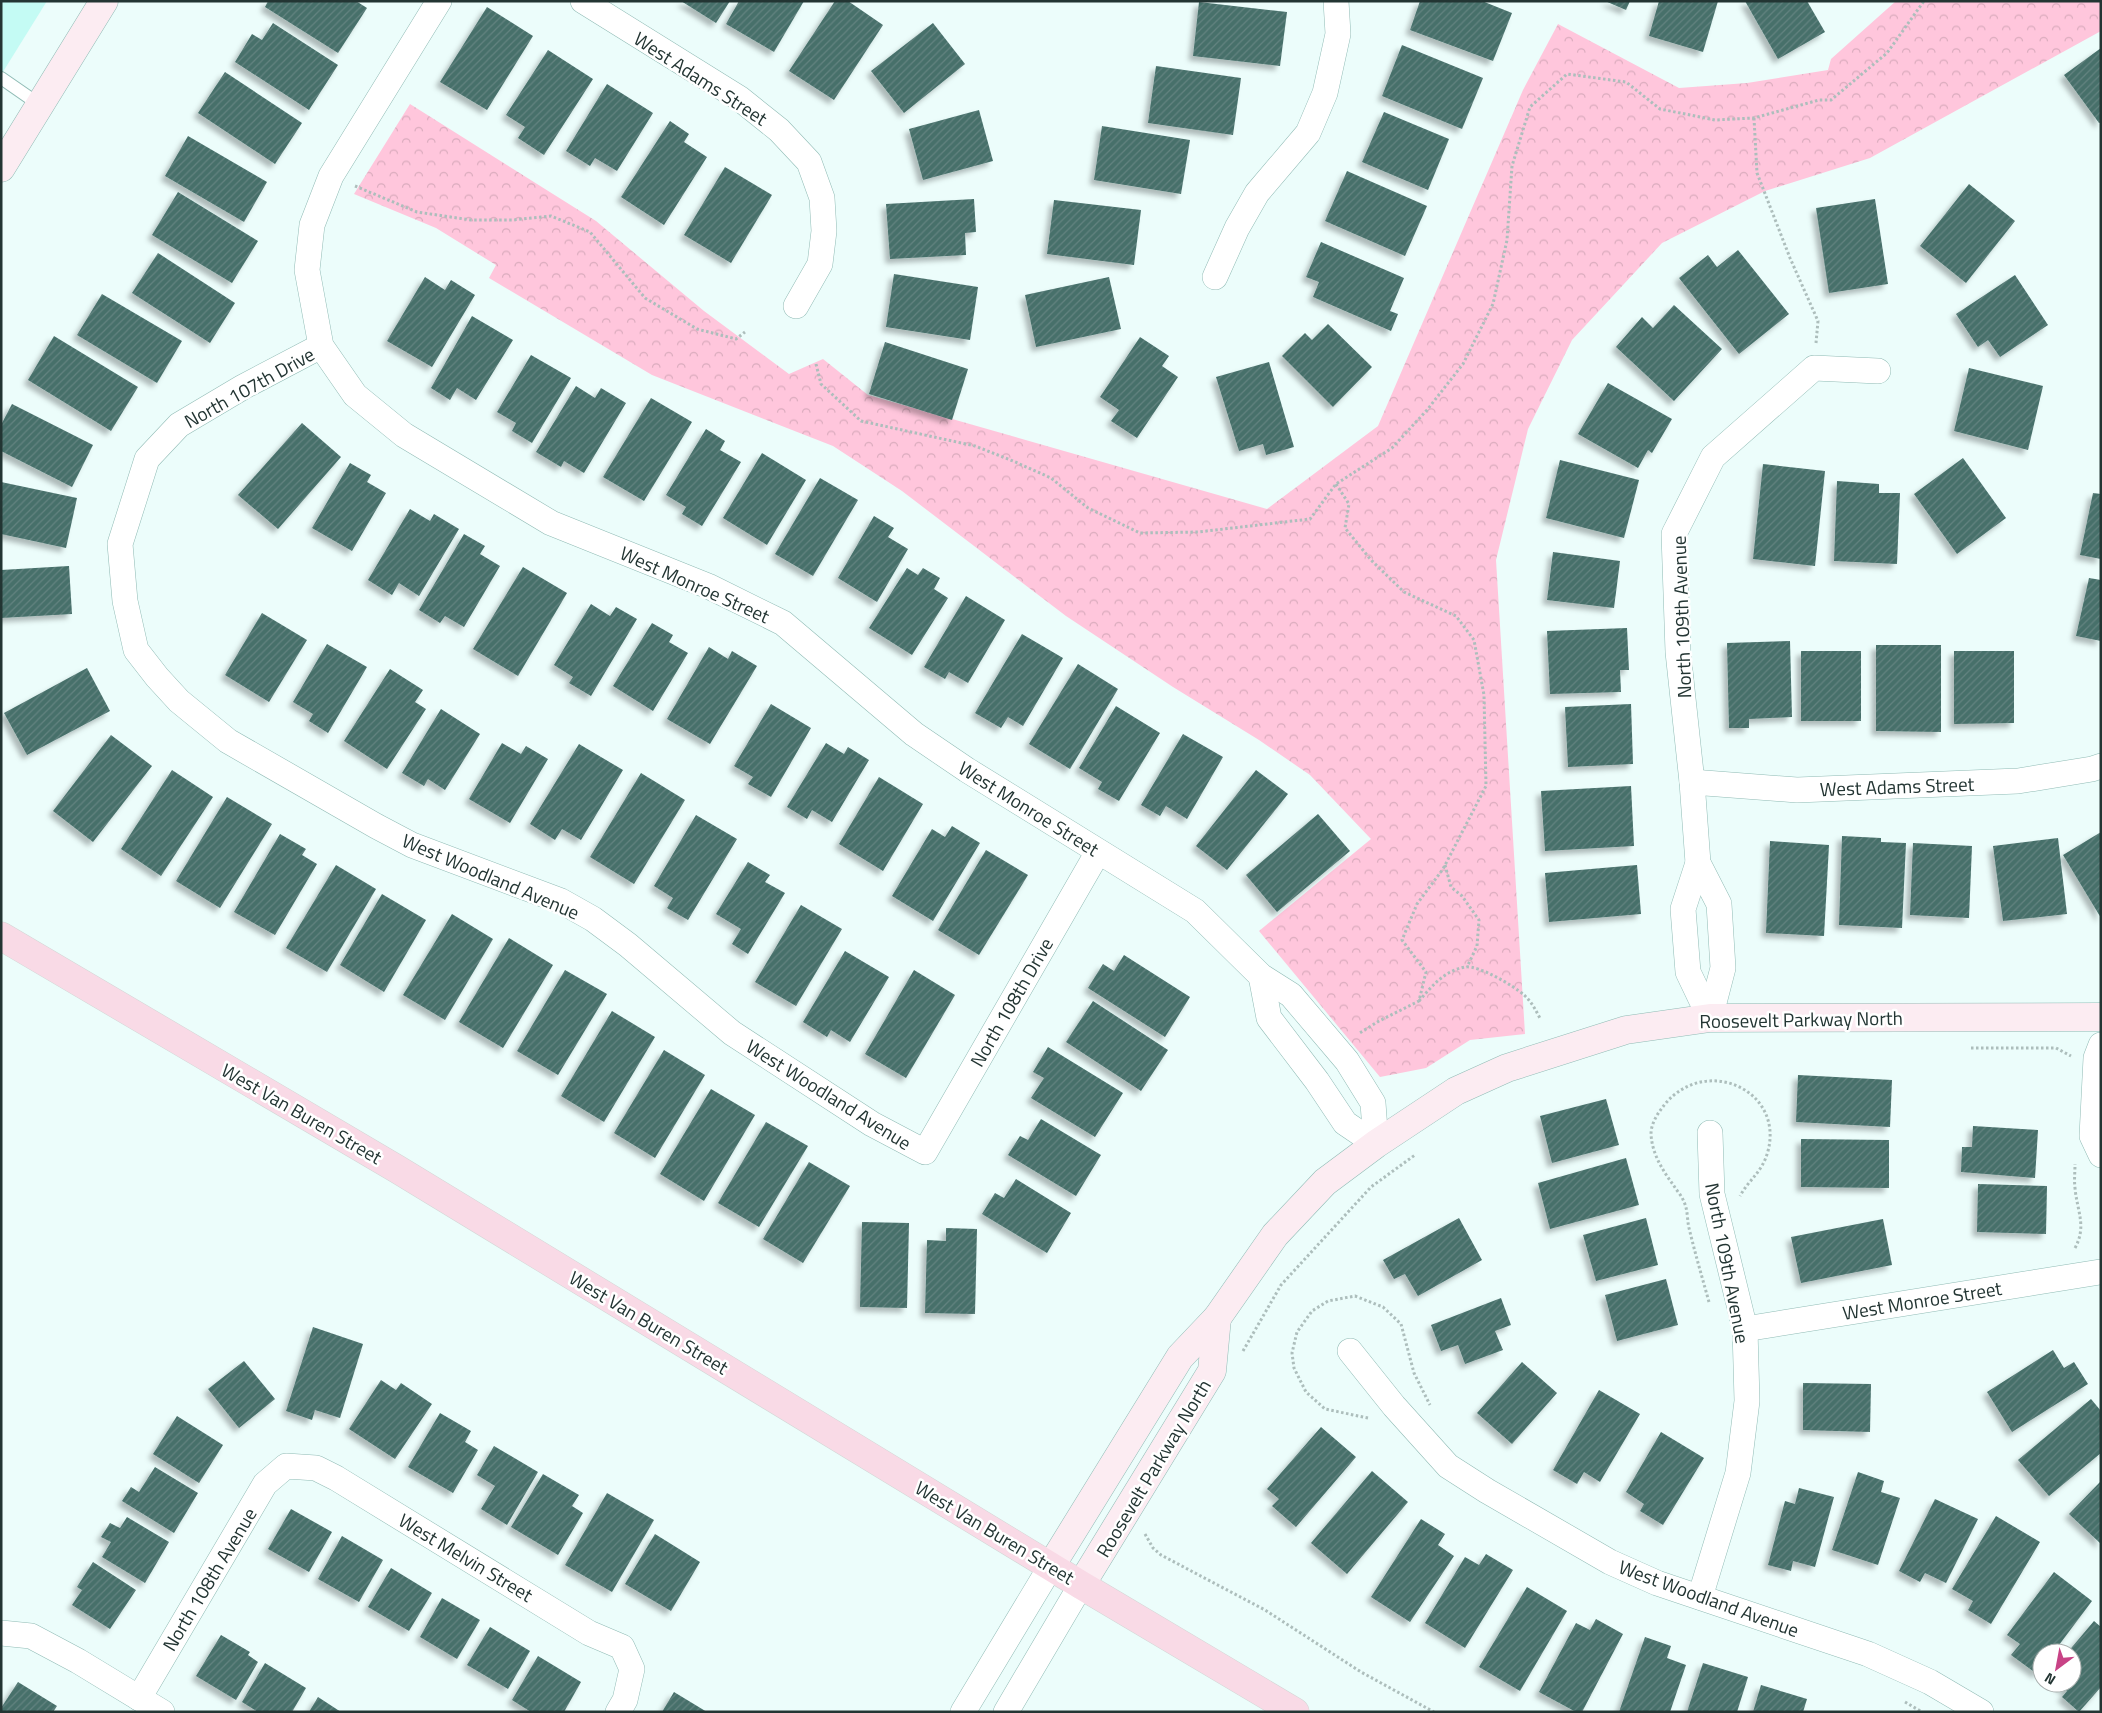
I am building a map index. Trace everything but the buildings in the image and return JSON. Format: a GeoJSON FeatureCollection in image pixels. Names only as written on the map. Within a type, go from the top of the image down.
{"type":"FeatureCollection","features":[{"type":"Feature","properties":{"kind":"main road","name":"West Van Buren Street"},"geometry":{"type":"LineString","coordinates":[[1,936],[397,1169],[1081,1585],[1295,1712]]}},
{"type":"Feature","properties":{"kind":"street"},"geometry":{"type":"LineString","coordinates":[[1,168],[104,1]]}},
{"type":"Feature","properties":{"kind":"street","name":"West Monroe Street"},"geometry":{"type":"LineString","coordinates":[[439,1],[331,176],[312,224],[307,270],[321,346],[355,395],[404,435],[551,523],[708,586],[783,623],[914,734],[967,770],[1195,911],[1261,976],[1291,995],[1347,1061],[1373,1103],[1376,1144]]}},
{"type":"Feature","properties":{"kind":"street","name":"West Adams Street"},"geometry":{"type":"LineString","coordinates":[[583,1],[739,98],[779,130],[809,162],[822,198],[824,231],[820,264],[796,306]]}},
{"type":"Feature","properties":{"kind":"street"},"geometry":{"type":"LineString","coordinates":[[1216,277],[1237,228],[1258,194],[1308,133],[1322,101],[1338,34],[1336,1]]}},
{"type":"Feature","properties":{"kind":"street","name":"North 107th Drive"},"geometry":{"type":"LineString","coordinates":[[136,650],[125,601],[120,544],[147,459],[179,425],[243,387],[321,346]]}},
{"type":"Feature","properties":{"kind":"street"},"geometry":{"type":"LineString","coordinates":[[1814,368],[1878,371]]}},
{"type":"Feature","properties":{"kind":"street","name":"North 109th Avenue"},"geometry":{"type":"LineString","coordinates":[[1710,1018],[1722,968],[1718,904],[1698,863],[1692,782],[1678,652],[1674,534],[1713,457],[1814,368]]}},
{"type":"Feature","properties":{"kind":"street","name":"West Woodland Avenue"},"geometry":{"type":"LineString","coordinates":[[136,650],[179,701],[228,741],[412,845],[561,901],[593,919],[628,945],[732,1033],[872,1124],[925,1152]]}},
{"type":"Feature","properties":{"kind":"street","name":"West Adams Street"},"geometry":{"type":"LineString","coordinates":[[1692,782],[1798,790],[2018,781],[2092,770],[2101,766]]}},
{"type":"Feature","properties":{"kind":"street","name":"North 108th Drive"},"geometry":{"type":"LineString","coordinates":[[925,1152],[1098,852]]}},
{"type":"Feature","properties":{"kind":"street","name":"North 109th Avenue"},"geometry":{"type":"LineString","coordinates":[[1698,863],[1683,909],[1688,972],[1710,1018]]}},
{"type":"Feature","properties":{"kind":"street"},"geometry":{"type":"LineString","coordinates":[[1261,976],[1268,1018],[1317,1081],[1345,1123],[1376,1144]]}},
{"type":"Feature","properties":{"kind":"street","name":"Roosevelt Parkway North"},"geometry":{"type":"LineString","coordinates":[[1051,1566],[1180,1357],[1217,1318],[1275,1235],[1325,1182],[1376,1144],[1456,1091],[1507,1068],[1626,1030],[1710,1018],[2101,1016]]}},
{"type":"Feature","properties":{"kind":"street"},"geometry":{"type":"LineString","coordinates":[[2101,1045],[2096,1058],[2092,1136],[2101,1155]]}},
{"type":"Feature","properties":{"kind":"street","name":"North 109th Avenue"},"geometry":{"type":"LineString","coordinates":[[1700,1596],[1738,1473],[1747,1401],[1744,1329],[1712,1194],[1710,1134]]}},
{"type":"Feature","properties":{"kind":"street"},"geometry":{"type":"LineString","coordinates":[[2100,1273],[2101,1266]]}},
{"type":"Feature","properties":{"kind":"street","name":"West Monroe Street"},"geometry":{"type":"LineString","coordinates":[[1744,1329],[2100,1273]]}},
{"type":"Feature","properties":{"kind":"street","name":"Roosevelt Parkway North"},"geometry":{"type":"LineString","coordinates":[[1081,1585],[1212,1371],[1217,1318]]}},
{"type":"Feature","properties":{"kind":"street","name":"West Woodland Avenue"},"geometry":{"type":"LineString","coordinates":[[1350,1351],[1394,1406],[1448,1466],[1487,1491],[1610,1562],[1657,1583],[1868,1654],[1930,1682],[1981,1712]]}},
{"type":"Feature","properties":{"kind":"street","name":"West Melvin Street"},"geometry":{"type":"LineString","coordinates":[[286,1466],[316,1468],[336,1478],[590,1633],[622,1647],[632,1670],[625,1700],[618,1712]]}},
{"type":"Feature","properties":{"kind":"street","name":"North 108th Avenue"},"geometry":{"type":"LineString","coordinates":[[138,1698],[265,1484],[286,1466]]}},
{"type":"Feature","properties":{"kind":"street"},"geometry":{"type":"LineString","coordinates":[[964,1712],[1051,1566]]}},
{"type":"Feature","properties":{"kind":"street"},"geometry":{"type":"LineString","coordinates":[[1006,1712],[1081,1585]]}},
{"type":"Feature","properties":{"kind":"street"},"geometry":{"type":"LineString","coordinates":[[2,1632],[31,1636],[78,1661],[162,1712]]}},
{"type":"Feature","properties":{"kind":"lane"},"geometry":{"type":"LineString","coordinates":[[1,78],[40,105]]}},
{"type":"Feature","properties":{"kind":"path"},"geometry":{"type":"LineString","coordinates":[[816,364],[821,384],[861,421],[975,446],[1013,461],[1050,478],[1088,508],[1140,532],[1198,532],[1258,527],[1310,519],[1336,484],[1392,448],[1428,410],[1464,364],[1493,304],[1507,240],[1512,166],[1530,107],[1567,74],[1626,82],[1660,110],[1715,120],[1754,118],[1819,100],[1831,100],[1887,53],[1924,1]]}},
{"type":"Feature","properties":{"kind":"path"},"geometry":{"type":"LineString","coordinates":[[1754,118],[1757,173],[1790,258],[1818,321],[1814,368]]}},
{"type":"Feature","properties":{"kind":"path"},"geometry":{"type":"LineString","coordinates":[[355,186],[379,198],[417,212],[471,220],[514,220],[552,216],[590,232],[645,298],[697,329],[736,339],[745,332]]}},
{"type":"Feature","properties":{"kind":"path"},"geometry":{"type":"LineString","coordinates":[[1336,484],[1349,504],[1345,528],[1371,560],[1404,592],[1456,616],[1474,640],[1484,695],[1486,786],[1445,865],[1417,904],[1402,940],[1426,972],[1419,1001]]}},
{"type":"Feature","properties":{"kind":"path"},"geometry":{"type":"LineString","coordinates":[[1445,865],[1451,887],[1462,896],[1479,920],[1477,946],[1467,967]]}},
{"type":"Feature","properties":{"kind":"path"},"geometry":{"type":"LineString","coordinates":[[1356,1036],[1379,1021],[1419,1001],[1439,978],[1467,967],[1492,974],[1523,994],[1533,1005],[1541,1020]]}},
{"type":"Feature","properties":{"kind":"path"},"geometry":{"type":"LineString","coordinates":[[1967,1048],[2056,1048],[2070,1054],[2074,1062]]}},
{"type":"Feature","properties":{"kind":"path"},"geometry":{"type":"LineString","coordinates":[[1709,1304],[1684,1202],[1655,1153],[1651,1133],[1656,1115],[1673,1094],[1696,1083],[1711,1080],[1729,1082],[1746,1090],[1764,1111],[1770,1128],[1768,1150],[1761,1170],[1742,1192],[1737,1202]]}},
{"type":"Feature","properties":{"kind":"path"},"geometry":{"type":"LineString","coordinates":[[1241,1354],[1281,1285],[1372,1187],[1416,1154]]}},
{"type":"Feature","properties":{"kind":"path"},"geometry":{"type":"LineString","coordinates":[[2073,1252],[2081,1237],[2082,1226],[2074,1187],[2076,1158]]}},
{"type":"Feature","properties":{"kind":"path"},"geometry":{"type":"LineString","coordinates":[[1370,1419],[1364,1416],[1325,1409],[1306,1392],[1294,1368],[1292,1353],[1297,1332],[1312,1311],[1328,1301],[1355,1296],[1383,1307],[1401,1324],[1414,1373],[1432,1407]]}},
{"type":"Feature","properties":{"kind":"path"},"geometry":{"type":"LineString","coordinates":[[1146,1526],[1145,1535],[1153,1548],[1161,1555],[1265,1610],[1361,1672],[1434,1712]]}},
{"type":"Feature","properties":{"kind":"shaded area"},"geometry":{"type":"Polygon","coordinates":[[[1,1],[47,1],[1,75],[1,1]]]}},
{"type":"Feature","properties":{"kind":"green space"},"geometry":{"type":"Polygon","coordinates":[[[1896,1],[2101,1],[2101,31],[1870,158],[1765,191],[1662,243],[1572,340],[1528,429],[1496,560],[1525,1034],[1470,1040],[1426,1068],[1380,1077],[1259,931],[1371,839],[1310,775],[1066,616],[902,491],[833,446],[652,375],[489,278],[496,265],[436,228],[354,194],[410,104],[596,221],[704,311],[789,374],[823,359],[868,395],[1267,509],[1378,426],[1523,90],[1558,24],[1679,88],[1747,83],[1828,70],[1831,59],[1896,1]]]}}]}
